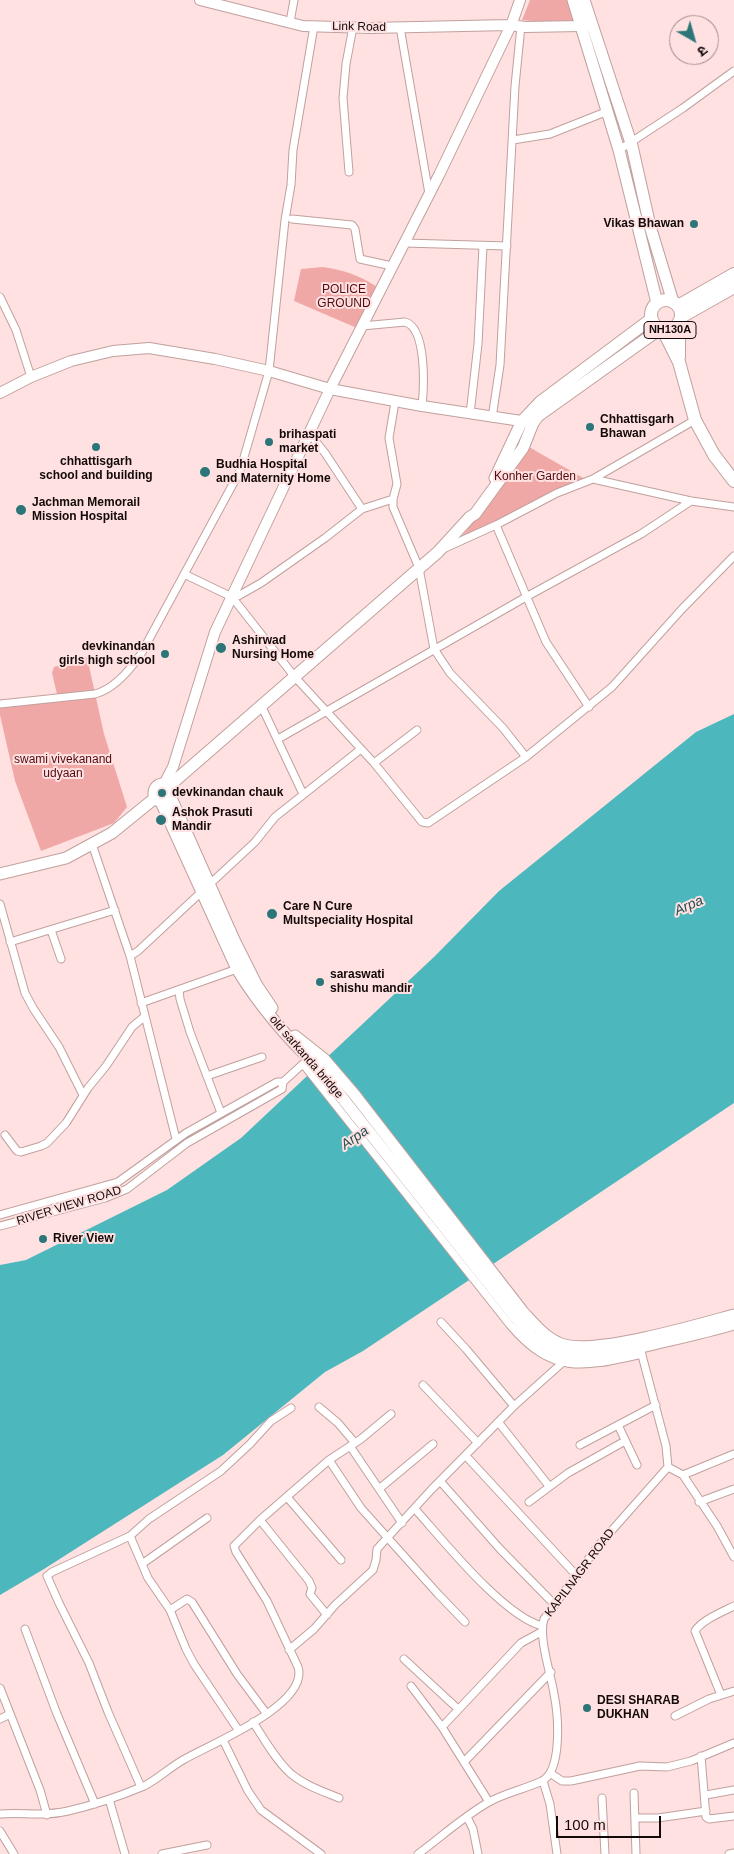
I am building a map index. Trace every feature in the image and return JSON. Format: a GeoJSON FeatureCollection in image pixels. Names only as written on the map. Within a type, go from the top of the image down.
{"type":"FeatureCollection","features":[{"type":"Feature","properties":{"kind":"highway","name":"NH130A"},"geometry":{"type":"LineString","coordinates":[[734,274],[678,312],[670,330],[654,325],[651,319],[651,313],[657,303],[668,300],[678,312],[680,362],[695,420],[714,455],[734,481]]}},
{"type":"Feature","properties":{"kind":"highway","name":"NH130A"},"geometry":{"type":"LineString","coordinates":[[678,312],[734,287]]}},
{"type":"Feature","properties":{"kind":"highway","name":"NH130A"},"geometry":{"type":"LineString","coordinates":[[662,329],[680,362]]}},
{"type":"Feature","properties":{"kind":"main road"},"geometry":{"type":"LineString","coordinates":[[572,0],[586,22],[631,143],[650,226],[678,312]]}},
{"type":"Feature","properties":{"kind":"main road"},"geometry":{"type":"LineString","coordinates":[[584,0],[586,22],[657,303]]}},
{"type":"Feature","properties":{"kind":"main road"},"geometry":{"type":"LineString","coordinates":[[0,874],[66,858],[112,833],[164,794],[261,705],[438,552],[470,517],[470,513],[498,474],[540,402],[651,319]]}},
{"type":"Feature","properties":{"kind":"main road"},"geometry":{"type":"LineString","coordinates":[[527,422],[662,329]]}},
{"type":"Feature","properties":{"kind":"main road","name":"old sarkanda bridge"},"geometry":{"type":"LineString","coordinates":[[164,794],[206,888],[237,969],[252,994],[280,1029],[313,1062],[495,1284],[531,1336],[542,1344],[561,1353],[579,1356],[601,1354],[640,1346]]}},
{"type":"Feature","properties":{"kind":"main road"},"geometry":{"type":"LineString","coordinates":[[206,888],[269,1005],[313,1062]]}},
{"type":"Feature","properties":{"kind":"main road"},"geometry":{"type":"LineString","coordinates":[[640,1346],[734,1315]]}},
{"type":"Feature","properties":{"kind":"main road"},"geometry":{"type":"LineString","coordinates":[[640,1346],[734,1324]]}},
{"type":"Feature","properties":{"kind":"street","name":"Link Road"},"geometry":{"type":"LineString","coordinates":[[200,0],[303,26],[400,27],[586,22]]}},
{"type":"Feature","properties":{"kind":"street"},"geometry":{"type":"LineString","coordinates":[[290,22],[294,0]]}},
{"type":"Feature","properties":{"kind":"street"},"geometry":{"type":"LineString","coordinates":[[492,418],[500,365],[513,140],[516,25],[520,0]]}},
{"type":"Feature","properties":{"kind":"street"},"geometry":{"type":"LineString","coordinates":[[164,794],[215,632],[330,389],[516,25]]}},
{"type":"Feature","properties":{"kind":"street"},"geometry":{"type":"LineString","coordinates":[[0,704],[91,695],[107,689],[123,676],[141,654],[240,471],[269,371],[285,220],[291,185],[293,150],[314,26]]}},
{"type":"Feature","properties":{"kind":"street"},"geometry":{"type":"LineString","coordinates":[[349,172],[343,98],[346,64],[353,27]]}},
{"type":"Feature","properties":{"kind":"street"},"geometry":{"type":"LineString","coordinates":[[400,27],[429,194]]}},
{"type":"Feature","properties":{"kind":"street"},"geometry":{"type":"LineString","coordinates":[[619,150],[734,71]]}},
{"type":"Feature","properties":{"kind":"street"},"geometry":{"type":"LineString","coordinates":[[513,140],[550,134],[608,111]]}},
{"type":"Feature","properties":{"kind":"street"},"geometry":{"type":"LineString","coordinates":[[292,219],[352,225],[355,229],[360,259],[392,266]]}},
{"type":"Feature","properties":{"kind":"street"},"geometry":{"type":"LineString","coordinates":[[404,243],[507,246]]}},
{"type":"Feature","properties":{"kind":"street"},"geometry":{"type":"LineString","coordinates":[[470,414],[478,344],[484,246]]}},
{"type":"Feature","properties":{"kind":"street"},"geometry":{"type":"LineString","coordinates":[[0,297],[16,330],[31,377]]}},
{"type":"Feature","properties":{"kind":"street"},"geometry":{"type":"LineString","coordinates":[[362,326],[405,322],[411,325],[420,346],[424,366],[422,406]]}},
{"type":"Feature","properties":{"kind":"street"},"geometry":{"type":"LineString","coordinates":[[0,393],[31,377],[71,361],[113,351],[149,348],[269,371],[330,389],[395,402],[527,422]]}},
{"type":"Feature","properties":{"kind":"street"},"geometry":{"type":"LineString","coordinates":[[395,402],[389,438],[397,484],[393,499],[394,512],[419,568],[434,649],[450,673],[503,728],[526,757]]}},
{"type":"Feature","properties":{"kind":"street"},"geometry":{"type":"LineString","coordinates":[[438,552],[496,525],[557,492],[593,479],[695,420]]}},
{"type":"Feature","properties":{"kind":"street"},"geometry":{"type":"LineString","coordinates":[[309,433],[325,453],[362,509]]}},
{"type":"Feature","properties":{"kind":"street"},"geometry":{"type":"LineString","coordinates":[[593,479],[691,501],[734,507]]}},
{"type":"Feature","properties":{"kind":"street"},"geometry":{"type":"LineString","coordinates":[[232,597],[261,583],[325,538],[362,509],[393,499]]}},
{"type":"Feature","properties":{"kind":"street"},"geometry":{"type":"LineString","coordinates":[[278,739],[325,710],[641,534],[691,501]]}},
{"type":"Feature","properties":{"kind":"street"},"geometry":{"type":"LineString","coordinates":[[496,525],[546,642],[589,707]]}},
{"type":"Feature","properties":{"kind":"street"},"geometry":{"type":"LineString","coordinates":[[184,574],[232,597],[294,676],[374,763],[422,822],[428,823],[526,757],[612,687],[682,609],[734,556]]}},
{"type":"Feature","properties":{"kind":"street"},"geometry":{"type":"LineString","coordinates":[[261,705],[303,794]]}},
{"type":"Feature","properties":{"kind":"street"},"geometry":{"type":"LineString","coordinates":[[374,763],[417,730]]}},
{"type":"Feature","properties":{"kind":"street"},"geometry":{"type":"LineString","coordinates":[[130,956],[138,951],[255,842],[275,817],[361,749]]}},
{"type":"Feature","properties":{"kind":"street"},"geometry":{"type":"LineString","coordinates":[[92,844],[130,956],[176,1139]]}},
{"type":"Feature","properties":{"kind":"street"},"geometry":{"type":"LineString","coordinates":[[0,904],[29,1002],[59,1047],[84,1096]]}},
{"type":"Feature","properties":{"kind":"street"},"geometry":{"type":"LineString","coordinates":[[10,942],[115,910]]}},
{"type":"Feature","properties":{"kind":"street"},"geometry":{"type":"LineString","coordinates":[[51,930],[61,959]]}},
{"type":"Feature","properties":{"kind":"street"},"geometry":{"type":"LineString","coordinates":[[141,1003],[237,969]]}},
{"type":"Feature","properties":{"kind":"street"},"geometry":{"type":"LineString","coordinates":[[179,990],[190,1032],[220,1113]]}},
{"type":"Feature","properties":{"kind":"street"},"geometry":{"type":"LineString","coordinates":[[5,1135],[17,1151],[21,1152],[41,1146],[56,1135],[132,1026],[144,1017]]}},
{"type":"Feature","properties":{"kind":"street"},"geometry":{"type":"LineString","coordinates":[[207,1076],[262,1057]]}},
{"type":"Feature","properties":{"kind":"street"},"geometry":{"type":"LineString","coordinates":[[313,1062],[518,1334],[533,1347],[562,1363],[593,1364],[640,1346],[656,1406],[668,1463],[683,1475],[717,1526],[734,1557]]}},
{"type":"Feature","properties":{"kind":"street","name":"RIVER VIEW ROAD"},"geometry":{"type":"LineString","coordinates":[[0,1215],[118,1182],[176,1139],[277,1082],[283,1082],[313,1062]]}},
{"type":"Feature","properties":{"kind":"street","name":"RIVER VIEW ROAD"},"geometry":{"type":"LineString","coordinates":[[0,1226],[105,1198],[127,1189],[187,1144],[282,1089],[283,1082]]}},
{"type":"Feature","properties":{"kind":"street"},"geometry":{"type":"LineString","coordinates":[[441,1322],[514,1406]]}},
{"type":"Feature","properties":{"kind":"street"},"geometry":{"type":"LineString","coordinates":[[289,1650],[314,1629],[373,1570],[377,1549],[440,1481],[514,1406],[562,1363]]}},
{"type":"Feature","properties":{"kind":"street"},"geometry":{"type":"LineString","coordinates":[[423,1385],[478,1443]]}},
{"type":"Feature","properties":{"kind":"street"},"geometry":{"type":"LineString","coordinates":[[580,1445],[656,1406]]}},
{"type":"Feature","properties":{"kind":"street"},"geometry":{"type":"LineString","coordinates":[[319,1407],[338,1423],[402,1523]]}},
{"type":"Feature","properties":{"kind":"street"},"geometry":{"type":"LineString","coordinates":[[141,1787],[115,1730],[89,1663],[47,1576],[130,1536],[149,1519],[221,1471],[271,1421],[291,1408]]}},
{"type":"Feature","properties":{"kind":"street"},"geometry":{"type":"LineString","coordinates":[[0,1814],[14,1813],[37,1816],[68,1812],[141,1787],[180,1762],[239,1731],[287,1698],[296,1686],[299,1678],[298,1667],[267,1601],[234,1549],[237,1542],[260,1520],[329,1460],[391,1414]]}},
{"type":"Feature","properties":{"kind":"street"},"geometry":{"type":"LineString","coordinates":[[498,1423],[549,1486]]}},
{"type":"Feature","properties":{"kind":"street"},"geometry":{"type":"LineString","coordinates":[[618,1425],[637,1465]]}},
{"type":"Feature","properties":{"kind":"street"},"geometry":{"type":"LineString","coordinates":[[529,1502],[574,1469],[625,1441]]}},
{"type":"Feature","properties":{"kind":"street"},"geometry":{"type":"LineString","coordinates":[[379,1489],[433,1444]]}},
{"type":"Feature","properties":{"kind":"street"},"geometry":{"type":"LineString","coordinates":[[683,1475],[734,1454]]}},
{"type":"Feature","properties":{"kind":"street"},"geometry":{"type":"LineString","coordinates":[[466,1456],[576,1575]]}},
{"type":"Feature","properties":{"kind":"street"},"geometry":{"type":"LineString","coordinates":[[329,1460],[361,1508],[433,1589],[466,1622]]}},
{"type":"Feature","properties":{"kind":"street","name":"KAPILNAGR ROAD"},"geometry":{"type":"LineString","coordinates":[[550,1773],[555,1758],[558,1726],[551,1672],[542,1629],[544,1619],[598,1546],[668,1463]]}},
{"type":"Feature","properties":{"kind":"street"},"geometry":{"type":"LineString","coordinates":[[440,1481],[500,1549],[555,1605]]}},
{"type":"Feature","properties":{"kind":"street"},"geometry":{"type":"LineString","coordinates":[[700,1502],[734,1489]]}},
{"type":"Feature","properties":{"kind":"street"},"geometry":{"type":"LineString","coordinates":[[287,1497],[341,1560]]}},
{"type":"Feature","properties":{"kind":"street"},"geometry":{"type":"LineString","coordinates":[[415,1509],[487,1588],[522,1617],[542,1629],[521,1643],[442,1727]]}},
{"type":"Feature","properties":{"kind":"street"},"geometry":{"type":"LineString","coordinates":[[142,1564],[207,1518]]}},
{"type":"Feature","properties":{"kind":"street"},"geometry":{"type":"LineString","coordinates":[[260,1520],[309,1581],[311,1585],[310,1594],[327,1615]]}},
{"type":"Feature","properties":{"kind":"street"},"geometry":{"type":"LineString","coordinates":[[130,1536],[148,1578],[170,1610],[194,1664],[239,1731]]}},
{"type":"Feature","properties":{"kind":"street"},"geometry":{"type":"LineString","coordinates":[[170,1610],[187,1599],[192,1602],[236,1674],[266,1714]]}},
{"type":"Feature","properties":{"kind":"street"},"geometry":{"type":"LineString","coordinates":[[721,1695],[695,1632],[697,1628],[714,1616],[734,1606]]}},
{"type":"Feature","properties":{"kind":"street"},"geometry":{"type":"LineString","coordinates":[[25,1629],[57,1714],[95,1804]]}},
{"type":"Feature","properties":{"kind":"street"},"geometry":{"type":"LineString","coordinates":[[404,1660],[458,1709]]}},
{"type":"Feature","properties":{"kind":"street"},"geometry":{"type":"LineString","coordinates":[[464,1762],[551,1672]]}},
{"type":"Feature","properties":{"kind":"street"},"geometry":{"type":"LineString","coordinates":[[411,1686],[442,1727],[489,1802]]}},
{"type":"Feature","properties":{"kind":"street"},"geometry":{"type":"LineString","coordinates":[[0,1688],[40,1790],[47,1815]]}},
{"type":"Feature","properties":{"kind":"street"},"geometry":{"type":"LineString","coordinates":[[675,1716],[691,1707],[734,1692]]}},
{"type":"Feature","properties":{"kind":"street"},"geometry":{"type":"LineString","coordinates":[[0,1719],[10,1714]]}},
{"type":"Feature","properties":{"kind":"street"},"geometry":{"type":"LineString","coordinates":[[253,1722],[280,1762],[291,1773],[305,1783],[339,1798]]}},
{"type":"Feature","properties":{"kind":"street"},"geometry":{"type":"LineString","coordinates":[[223,1740],[248,1791],[261,1810],[321,1854]]}},
{"type":"Feature","properties":{"kind":"street"},"geometry":{"type":"LineString","coordinates":[[418,1854],[489,1802],[542,1781],[550,1773],[562,1781],[571,1781],[640,1766],[668,1767],[734,1743]]}},
{"type":"Feature","properties":{"kind":"street"},"geometry":{"type":"LineString","coordinates":[[701,1756],[708,1819],[734,1816]]}},
{"type":"Feature","properties":{"kind":"street"},"geometry":{"type":"LineString","coordinates":[[542,1781],[550,1804],[557,1854]]}},
{"type":"Feature","properties":{"kind":"street"},"geometry":{"type":"LineString","coordinates":[[706,1795],[734,1790]]}},
{"type":"Feature","properties":{"kind":"street"},"geometry":{"type":"LineString","coordinates":[[634,1794],[636,1854]]}},
{"type":"Feature","properties":{"kind":"street"},"geometry":{"type":"LineString","coordinates":[[602,1798],[605,1854]]}},
{"type":"Feature","properties":{"kind":"street"},"geometry":{"type":"LineString","coordinates":[[109,1799],[125,1854]]}},
{"type":"Feature","properties":{"kind":"street"},"geometry":{"type":"LineString","coordinates":[[635,1818],[658,1818],[706,1810]]}},
{"type":"Feature","properties":{"kind":"street"},"geometry":{"type":"LineString","coordinates":[[467,1817],[473,1829],[478,1854]]}},
{"type":"Feature","properties":{"kind":"street"},"geometry":{"type":"LineString","coordinates":[[0,1831],[14,1854]]}},
{"type":"Feature","properties":{"kind":"street"},"geometry":{"type":"LineString","coordinates":[[162,1854],[207,1845]]}},
{"type":"Feature","properties":{"kind":"street"},"geometry":{"type":"LineString","coordinates":[[729,1854],[734,1853]]}},
{"type":"Feature","properties":{"kind":"green space"},"geometry":{"type":"Polygon","coordinates":[[[530,0],[567,0],[575,25],[522,20],[530,0]]]}},
{"type":"Feature","properties":{"kind":"green space","name":"POLICE GROUND"},"geometry":{"type":"Polygon","coordinates":[[[323,267],[351,274],[376,286],[357,328],[294,301],[301,269],[323,267]]]}},
{"type":"Feature","properties":{"kind":"green space","name":"Konher Garden"},"geometry":{"type":"Polygon","coordinates":[[[529,447],[585,479],[537,500],[461,538],[529,447]]]}},
{"type":"Feature","properties":{"kind":"green space","name":"swami vivekanand udyaan"},"geometry":{"type":"Polygon","coordinates":[[[87,657],[104,734],[127,807],[114,823],[41,851],[15,781],[0,715],[0,706],[57,694],[52,673],[54,667],[87,657]]]}},
{"type":"Feature","properties":{"kind":"water","name":"Arpa"},"geometry":{"type":"Polygon","coordinates":[[[734,714],[734,1103],[363,1351],[325,1372],[223,1455],[0,1595],[0,1265],[26,1260],[167,1190],[241,1138],[435,956],[499,891],[696,732],[734,714]]]}},
{"type":"Feature","properties":{"kind":"place","name":"Vikas Bhawan"},"geometry":{"type":"Point","coordinates":[694,224]}},
{"type":"Feature","properties":{"kind":"place","name":"Chhattisgarh Bhawan"},"geometry":{"type":"Point","coordinates":[590,427]}},
{"type":"Feature","properties":{"kind":"place","name":"brihaspati market"},"geometry":{"type":"Point","coordinates":[269,442]}},
{"type":"Feature","properties":{"kind":"place","name":"chhattisgarh school and building"},"geometry":{"type":"Point","coordinates":[96,447]}},
{"type":"Feature","properties":{"kind":"place","name":"Budhia Hospital and Maternity Home"},"geometry":{"type":"Point","coordinates":[205,472]}},
{"type":"Feature","properties":{"kind":"place","name":"Jachman Memorail Mission Hospital"},"geometry":{"type":"Point","coordinates":[21,510]}},
{"type":"Feature","properties":{"kind":"place","name":"Ashirwad Nursing Home"},"geometry":{"type":"Point","coordinates":[221,648]}},
{"type":"Feature","properties":{"kind":"place","name":"devkinandan girls high school"},"geometry":{"type":"Point","coordinates":[165,654]}},
{"type":"Feature","properties":{"kind":"place","name":"devkinandan chauk"},"geometry":{"type":"Point","coordinates":[162,793]}},
{"type":"Feature","properties":{"kind":"place","name":"Ashok Prasuti Mandir"},"geometry":{"type":"Point","coordinates":[161,820]}},
{"type":"Feature","properties":{"kind":"place","name":"Care N Cure Multspeciality Hospital"},"geometry":{"type":"Point","coordinates":[272,914]}},
{"type":"Feature","properties":{"kind":"place","name":"saraswati shishu mandir"},"geometry":{"type":"Point","coordinates":[320,982]}},
{"type":"Feature","properties":{"kind":"place","name":"River View"},"geometry":{"type":"Point","coordinates":[43,1239]}},
{"type":"Feature","properties":{"kind":"place","name":"DESI SHARAB DUKHAN"},"geometry":{"type":"Point","coordinates":[587,1708]}}]}
